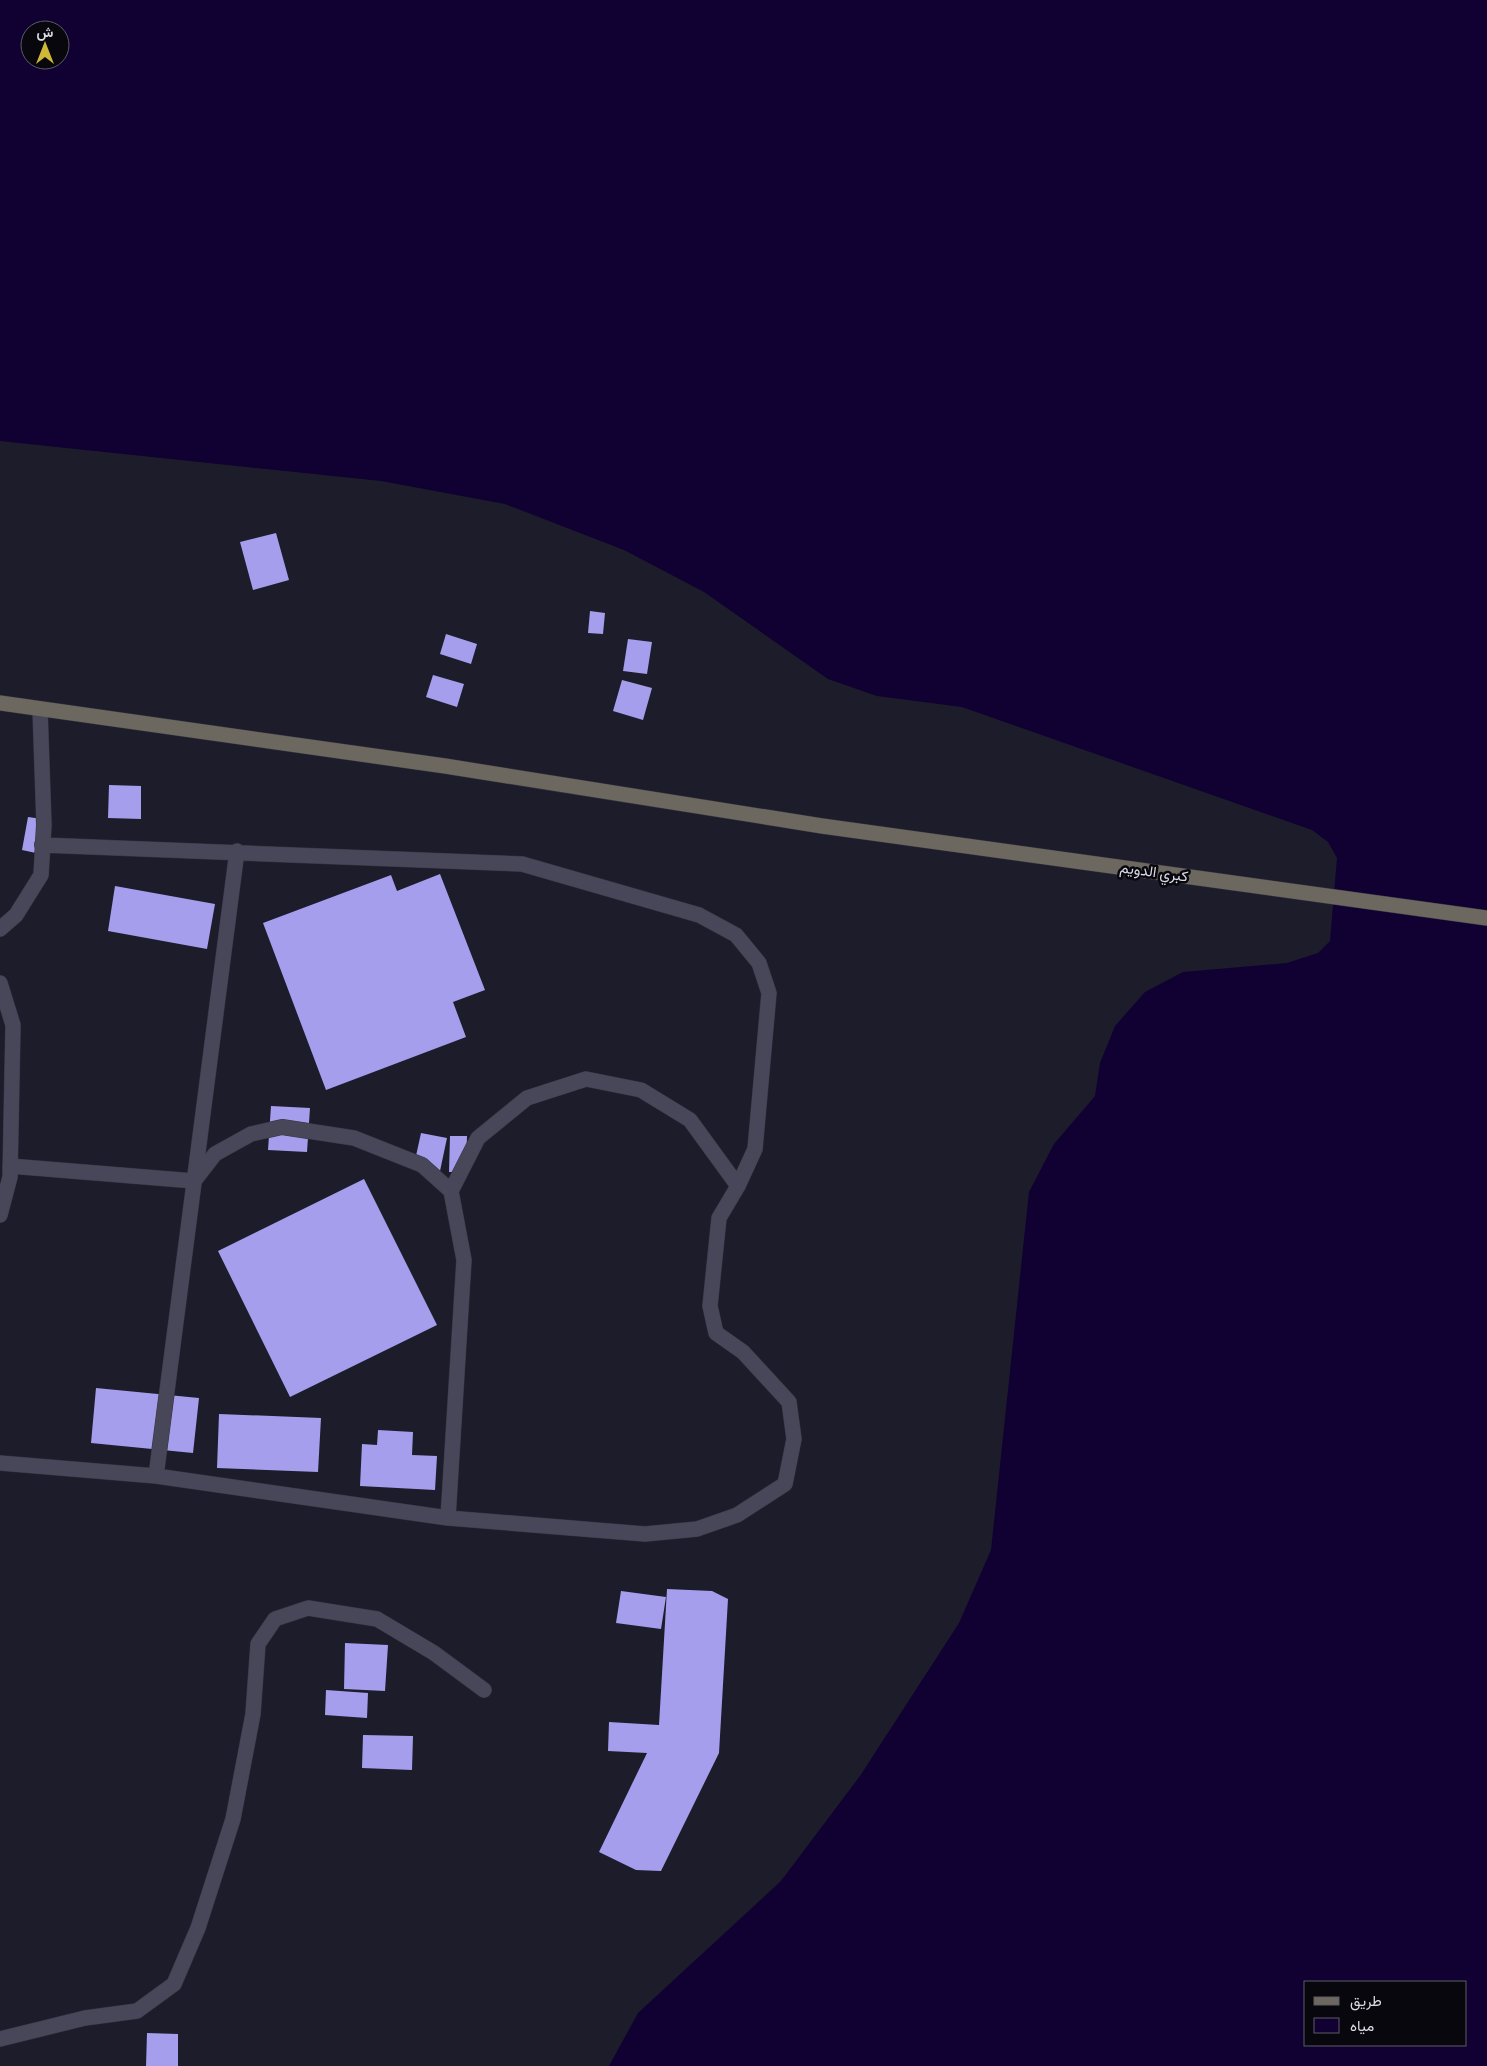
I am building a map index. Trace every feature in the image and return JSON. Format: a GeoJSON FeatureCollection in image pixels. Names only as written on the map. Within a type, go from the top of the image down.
{"type":"FeatureCollection","features":[{"type":"Feature","properties":{"kind":"main road","name":"كبري الدويم"},"geometry":{"type":"LineString","coordinates":[[0,703],[445,766],[822,826],[1487,918]]}},
{"type":"Feature","properties":{"kind":"street"},"geometry":{"type":"LineString","coordinates":[[0,929],[16,915],[41,875],[40,708]]}},
{"type":"Feature","properties":{"kind":"street"},"geometry":{"type":"LineString","coordinates":[[0,1464],[156,1476],[448,1518],[645,1534],[697,1529],[737,1516],[785,1484],[794,1439],[789,1402],[743,1352],[716,1333],[710,1306],[719,1218],[738,1186],[755,1149],[769,993],[759,963],[736,935],[699,915],[522,864],[237,851],[42,845]]}},
{"type":"Feature","properties":{"kind":"street"},"geometry":{"type":"LineString","coordinates":[[156,1476],[237,851]]}},
{"type":"Feature","properties":{"kind":"street"},"geometry":{"type":"LineString","coordinates":[[0,984],[13,1025],[10,1177],[0,1216]]}},
{"type":"Feature","properties":{"kind":"street"},"geometry":{"type":"LineString","coordinates":[[448,1518],[464,1260],[451,1191],[478,1138],[527,1098],[586,1079],[641,1090],[690,1120],[738,1186]]}},
{"type":"Feature","properties":{"kind":"street"},"geometry":{"type":"LineString","coordinates":[[194,1181],[215,1154],[251,1134],[282,1127],[354,1138],[422,1166],[451,1191]]}},
{"type":"Feature","properties":{"kind":"street"},"geometry":{"type":"LineString","coordinates":[[10,1166],[194,1181]]}},
{"type":"Feature","properties":{"kind":"street"},"geometry":{"type":"LineString","coordinates":[[0,2039],[85,2018],[137,2011],[174,1984],[198,1928],[233,1819],[253,1714],[258,1644],[275,1619],[308,1608],[377,1619],[434,1653],[484,1690]]}},
{"type":"Feature","properties":{"kind":"water"},"geometry":{"type":"Polygon","coordinates":[[[0,0],[1487,0],[1487,2066],[609,2066],[638,2013],[781,1881],[860,1776],[959,1623],[991,1550],[1029,1192],[1054,1144],[1095,1096],[1100,1063],[1115,1026],[1145,992],[1183,972],[1287,963],[1318,953],[1330,941],[1337,858],[1328,842],[1312,830],[962,707],[877,696],[828,679],[704,592],[624,550],[505,504],[381,481],[0,441],[0,0]]]}},
{"type":"Feature","properties":{"kind":"building"},"geometry":{"type":"Polygon","coordinates":[[[276,533],[289,580],[253,590],[240,542],[276,533]]]}},
{"type":"Feature","properties":{"kind":"building"},"geometry":{"type":"Polygon","coordinates":[[[590,611],[605,613],[603,634],[588,633],[590,611]]]}},
{"type":"Feature","properties":{"kind":"building"},"geometry":{"type":"Polygon","coordinates":[[[446,634],[477,644],[471,664],[440,654],[446,634]]]}},
{"type":"Feature","properties":{"kind":"building"},"geometry":{"type":"Polygon","coordinates":[[[628,639],[652,642],[647,674],[623,671],[628,639]]]}},
{"type":"Feature","properties":{"kind":"building"},"geometry":{"type":"Polygon","coordinates":[[[433,675],[464,684],[457,707],[426,697],[433,675]]]}},
{"type":"Feature","properties":{"kind":"building"},"geometry":{"type":"Polygon","coordinates":[[[622,680],[652,688],[643,720],[613,711],[622,680]]]}},
{"type":"Feature","properties":{"kind":"building"},"geometry":{"type":"Polygon","coordinates":[[[109,785],[141,786],[141,819],[108,818],[109,785]]]}},
{"type":"Feature","properties":{"kind":"building"},"geometry":{"type":"Polygon","coordinates":[[[28,817],[42,819],[36,853],[22,850],[28,817]]]}},
{"type":"Feature","properties":{"kind":"building"},"geometry":{"type":"Polygon","coordinates":[[[440,874],[485,990],[453,1002],[466,1037],[326,1090],[263,923],[391,875],[397,891],[440,874]]]}},
{"type":"Feature","properties":{"kind":"building"},"geometry":{"type":"Polygon","coordinates":[[[115,886],[215,904],[207,949],[108,931],[115,886]]]}},
{"type":"Feature","properties":{"kind":"building"},"geometry":{"type":"Polygon","coordinates":[[[271,1106],[310,1108],[307,1152],[268,1150],[271,1106]]]}},
{"type":"Feature","properties":{"kind":"building"},"geometry":{"type":"Polygon","coordinates":[[[421,1133],[447,1138],[440,1171],[414,1165],[421,1133]]]}},
{"type":"Feature","properties":{"kind":"building"},"geometry":{"type":"Polygon","coordinates":[[[450,1136],[467,1136],[466,1172],[449,1172],[450,1136]]]}},
{"type":"Feature","properties":{"kind":"building"},"geometry":{"type":"Polygon","coordinates":[[[364,1179],[437,1325],[290,1397],[218,1251],[364,1179]]]}},
{"type":"Feature","properties":{"kind":"building"},"geometry":{"type":"Polygon","coordinates":[[[96,1388],[199,1398],[193,1453],[91,1443],[96,1388]]]}},
{"type":"Feature","properties":{"kind":"building"},"geometry":{"type":"Polygon","coordinates":[[[219,1414],[321,1418],[318,1472],[217,1468],[219,1414]]]}},
{"type":"Feature","properties":{"kind":"building"},"geometry":{"type":"Polygon","coordinates":[[[378,1430],[413,1432],[412,1455],[437,1456],[435,1490],[360,1486],[362,1444],[377,1445],[378,1430]]]}},
{"type":"Feature","properties":{"kind":"building"},"geometry":{"type":"Polygon","coordinates":[[[667,1589],[712,1591],[728,1599],[719,1753],[661,1871],[636,1870],[599,1852],[647,1753],[608,1751],[609,1722],[659,1725],[667,1589]]]}},
{"type":"Feature","properties":{"kind":"building"},"geometry":{"type":"Polygon","coordinates":[[[621,1591],[666,1597],[661,1629],[616,1623],[621,1591]]]}},
{"type":"Feature","properties":{"kind":"building"},"geometry":{"type":"Polygon","coordinates":[[[345,1643],[388,1645],[385,1691],[344,1689],[345,1643]]]}},
{"type":"Feature","properties":{"kind":"building"},"geometry":{"type":"Polygon","coordinates":[[[326,1690],[368,1693],[367,1718],[325,1715],[326,1690]]]}},
{"type":"Feature","properties":{"kind":"building"},"geometry":{"type":"Polygon","coordinates":[[[363,1735],[413,1736],[412,1770],[362,1768],[363,1735]]]}},
{"type":"Feature","properties":{"kind":"building"},"geometry":{"type":"Polygon","coordinates":[[[147,2033],[178,2034],[178,2066],[146,2066],[147,2033]]]}}]}
